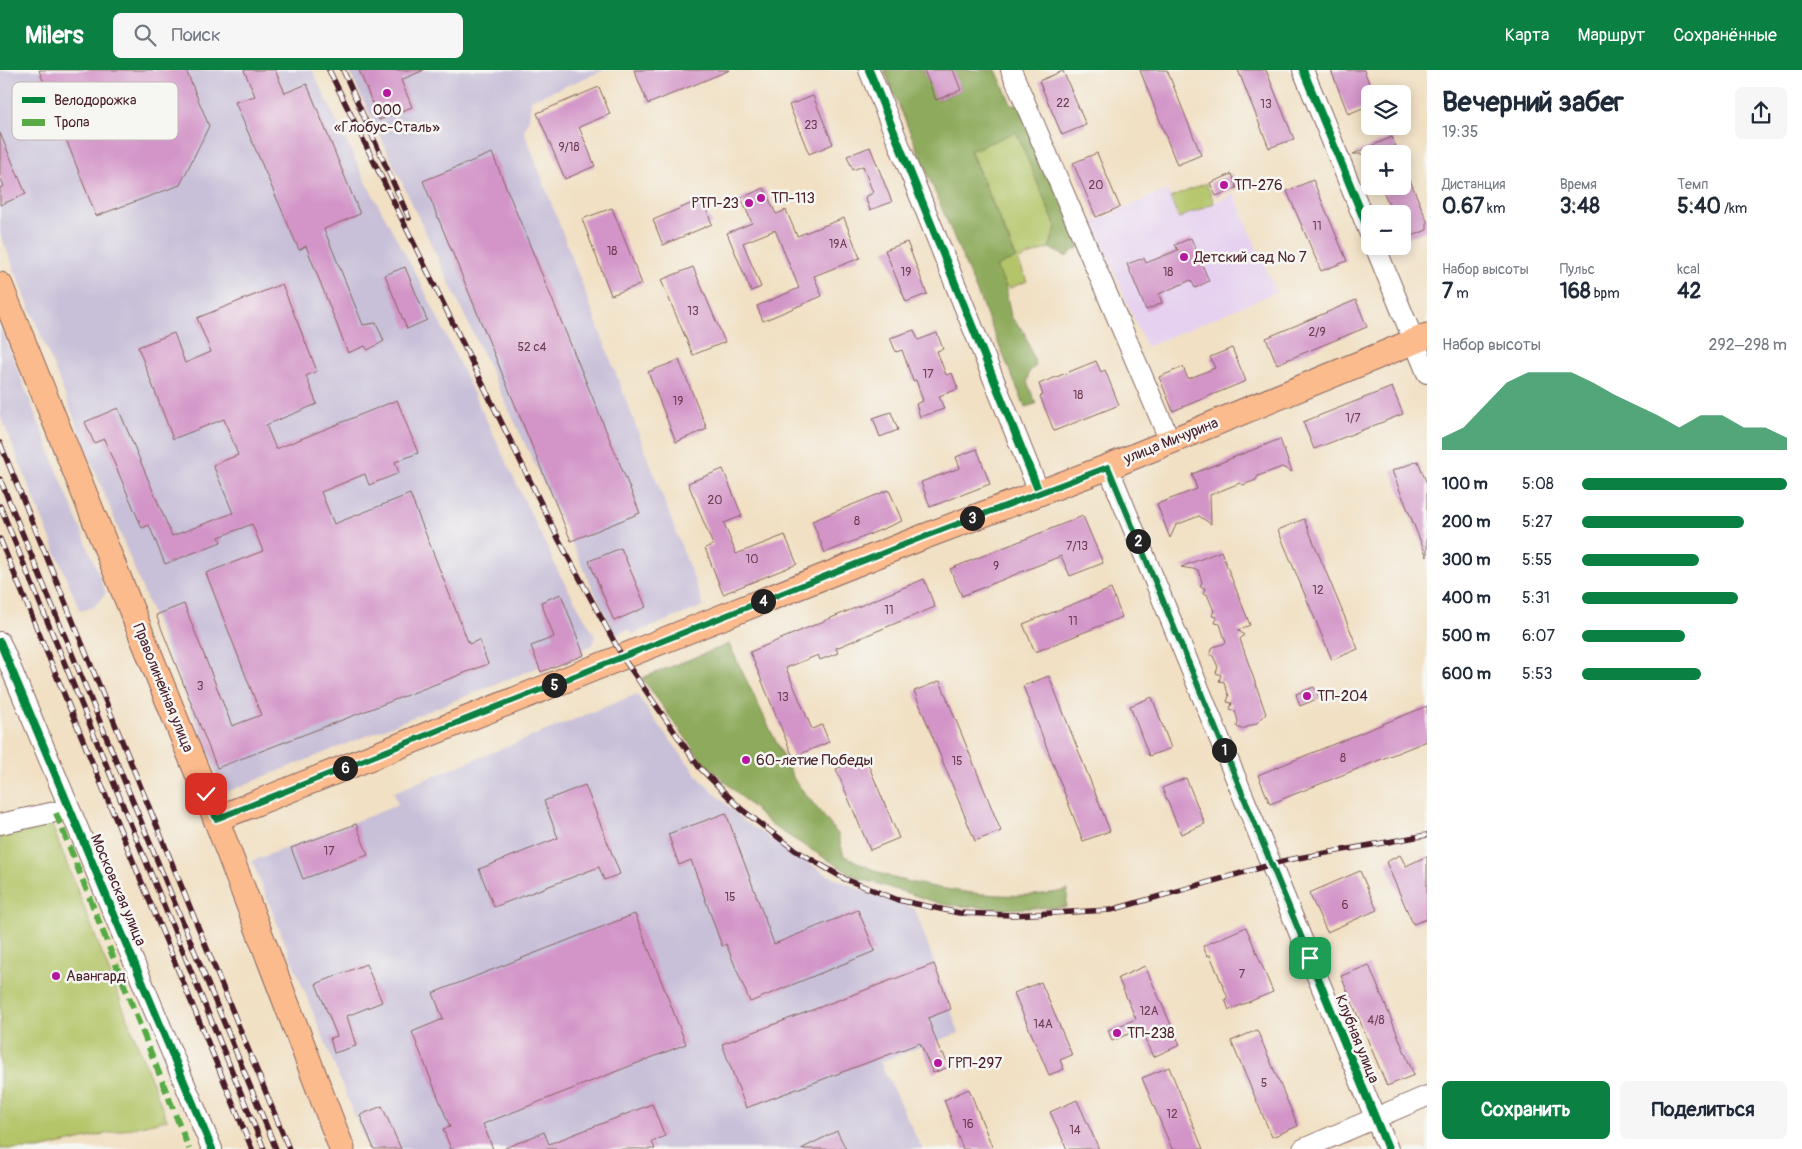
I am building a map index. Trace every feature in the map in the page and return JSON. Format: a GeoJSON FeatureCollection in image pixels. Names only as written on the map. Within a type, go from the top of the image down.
{"type":"FeatureCollection","features":[{"type":"Feature","properties":{"kind":"main road","name":"Праволинейная улица"},"geometry":{"type":"LineString","coordinates":[[0,285],[216,819],[342,1149]]}},
{"type":"Feature","properties":{"kind":"main road","name":"улица Мичурина"},"geometry":{"type":"LineString","coordinates":[[216,819],[1039,492],[1108,467],[1421,339]]}},
{"type":"Feature","properties":{"kind":"street"},"geometry":{"type":"LineString","coordinates":[[869,70],[1039,492]]}},
{"type":"Feature","properties":{"kind":"street"},"geometry":{"type":"LineString","coordinates":[[1011,70],[1170,441]]}},
{"type":"Feature","properties":{"kind":"street"},"geometry":{"type":"LineString","coordinates":[[1303,70],[1361,212]]}},
{"type":"Feature","properties":{"kind":"street"},"geometry":{"type":"LineString","coordinates":[[1379,255],[1421,339],[1427,373]]}},
{"type":"Feature","properties":{"kind":"street","name":"Клубная улица"},"geometry":{"type":"LineString","coordinates":[[1108,467],[1388,1149]]}},
{"type":"Feature","properties":{"kind":"street","name":"Московская улица"},"geometry":{"type":"LineString","coordinates":[[0,642],[212,1149]]}},
{"type":"Feature","properties":{"kind":"street"},"geometry":{"type":"LineString","coordinates":[[0,824],[69,809]]}},
{"type":"Feature","properties":{"kind":"street"},"geometry":{"type":"LineString","coordinates":[[1303,1149],[1427,1096]]}},
{"type":"Feature","properties":{"kind":"shaded area"},"geometry":{"type":"Polygon","coordinates":[[[0,70],[312,70],[366,182],[423,287],[560,575],[595,636],[593,645],[224,793],[0,233],[0,70]]]}},
{"type":"Feature","properties":{"kind":"shaded area"},"geometry":{"type":"Polygon","coordinates":[[[349,70],[605,70],[531,100],[529,118],[524,131],[704,606],[632,634],[628,629],[615,635],[349,70]]]}},
{"type":"Feature","properties":{"kind":"shaded area","name":"Детский сад № 7"},"geometry":{"type":"Polygon","coordinates":[[[1167,190],[1179,217],[1234,194],[1276,292],[1146,347],[1093,222],[1167,190]]]}},
{"type":"Feature","properties":{"kind":"shaded area"},"geometry":{"type":"Polygon","coordinates":[[[0,325],[106,593],[94,607],[80,611],[0,415],[0,325]]]}},
{"type":"Feature","properties":{"kind":"shaded area"},"geometry":{"type":"Polygon","coordinates":[[[637,694],[650,714],[701,780],[745,822],[826,874],[864,891],[915,909],[959,1033],[880,1062],[922,1149],[368,1149],[252,861],[398,805],[394,792],[637,694]]]}},
{"type":"Feature","properties":{"kind":"green space"},"geometry":{"type":"Polygon","coordinates":[[[884,70],[924,70],[937,100],[961,90],[953,70],[996,70],[1012,106],[1025,102],[1085,244],[1074,250],[1067,257],[1049,248],[1056,227],[1016,132],[970,151],[1016,258],[996,267],[1005,285],[1011,317],[1024,332],[1036,366],[1029,372],[1027,382],[1036,404],[1025,407],[884,70]]]}},
{"type":"Feature","properties":{"kind":"green space"},"geometry":{"type":"Polygon","coordinates":[[[1016,131],[1056,227],[1049,248],[1018,260],[1027,281],[1010,288],[1005,285],[996,266],[1016,257],[970,150],[1016,131]]]}},
{"type":"Feature","properties":{"kind":"green space"},"geometry":{"type":"Polygon","coordinates":[[[1206,183],[1214,203],[1179,218],[1170,198],[1206,183]]]}},
{"type":"Feature","properties":{"kind":"green space"},"geometry":{"type":"Polygon","coordinates":[[[729,644],[795,781],[838,834],[844,856],[890,877],[939,888],[1004,895],[1047,894],[1068,890],[1066,907],[1007,909],[945,905],[856,877],[771,825],[701,759],[642,678],[729,644]]]}},
{"type":"Feature","properties":{"kind":"green space","name":"Авангард"},"geometry":{"type":"Polygon","coordinates":[[[51,823],[167,1120],[39,1149],[0,1149],[0,833],[51,823]]]}},
{"type":"Feature","properties":{"kind":"building"},"geometry":{"type":"Polygon","coordinates":[[[39,70],[186,70],[209,126],[180,185],[96,216],[66,140],[178,140],[178,82],[44,82],[39,70]]]}},
{"type":"Feature","properties":{"kind":"building"},"geometry":{"type":"Polygon","coordinates":[[[244,70],[275,70],[285,93],[307,84],[360,214],[324,229],[363,325],[376,323],[384,341],[368,350],[365,346],[348,353],[306,246],[299,250],[235,102],[255,96],[244,70]]]}},
{"type":"Feature","properties":{"kind":"building","name":"ООО «Глобус-Сталь»"},"geometry":{"type":"Polygon","coordinates":[[[359,70],[424,70],[401,80],[412,107],[379,120],[359,70]]]}},
{"type":"Feature","properties":{"kind":"building"},"geometry":{"type":"Polygon","coordinates":[[[634,70],[730,70],[648,104],[634,70]]]}},
{"type":"Feature","properties":{"kind":"building"},"geometry":{"type":"Polygon","coordinates":[[[924,70],[953,70],[961,90],[936,100],[924,70]]]}},
{"type":"Feature","properties":{"kind":"building"},"geometry":{"type":"Polygon","coordinates":[[[1140,70],[1167,70],[1201,155],[1177,165],[1140,70]]]}},
{"type":"Feature","properties":{"kind":"building"},"geometry":{"type":"Polygon","coordinates":[[[1238,70],[1266,70],[1294,139],[1269,148],[1238,70]]]}},
{"type":"Feature","properties":{"kind":"building"},"geometry":{"type":"Polygon","coordinates":[[[1331,70],[1364,70],[1370,85],[1361,85],[1361,109],[1348,114],[1331,70]]]}},
{"type":"Feature","properties":{"kind":"building"},"geometry":{"type":"Polygon","coordinates":[[[1063,71],[1086,125],[1062,135],[1039,81],[1063,71]]]}},
{"type":"Feature","properties":{"kind":"building"},"geometry":{"type":"Polygon","coordinates":[[[599,87],[610,114],[579,127],[595,166],[565,179],[537,113],[599,87]]]}},
{"type":"Feature","properties":{"kind":"building"},"geometry":{"type":"Polygon","coordinates":[[[813,96],[833,144],[809,154],[789,105],[813,96]]]}},
{"type":"Feature","properties":{"kind":"building"},"geometry":{"type":"Polygon","coordinates":[[[0,133],[26,194],[0,205],[0,188],[4,186],[0,177],[0,133]]]}},
{"type":"Feature","properties":{"kind":"building"},"geometry":{"type":"Polygon","coordinates":[[[1392,137],[1395,145],[1374,145],[1392,137]]]}},
{"type":"Feature","properties":{"kind":"building"},"geometry":{"type":"Polygon","coordinates":[[[870,147],[892,202],[870,210],[865,197],[873,193],[863,166],[853,170],[847,156],[870,147]]]}},
{"type":"Feature","properties":{"kind":"building"},"geometry":{"type":"Polygon","coordinates":[[[492,153],[640,513],[571,541],[423,181],[492,153]]]}},
{"type":"Feature","properties":{"kind":"building"},"geometry":{"type":"Polygon","coordinates":[[[1097,153],[1120,207],[1096,217],[1073,163],[1097,153]]]}},
{"type":"Feature","properties":{"kind":"building","name":"ТП-276"},"geometry":{"type":"Polygon","coordinates":[[[1232,174],[1237,188],[1216,196],[1210,183],[1232,174]]]}},
{"type":"Feature","properties":{"kind":"building"},"geometry":{"type":"Polygon","coordinates":[[[1313,180],[1347,261],[1321,271],[1287,191],[1313,180]]]}},
{"type":"Feature","properties":{"kind":"building"},"geometry":{"type":"Polygon","coordinates":[[[1411,182],[1427,221],[1427,230],[1411,236],[1411,205],[1389,205],[1385,195],[1411,195],[1411,182]]]}},
{"type":"Feature","properties":{"kind":"building"},"geometry":{"type":"Polygon","coordinates":[[[764,188],[776,214],[786,210],[797,236],[844,218],[860,258],[814,276],[822,296],[763,321],[757,306],[799,288],[775,230],[743,243],[761,287],[751,291],[727,233],[752,223],[741,198],[764,188]]]}},
{"type":"Feature","properties":{"kind":"building"},"geometry":{"type":"Polygon","coordinates":[[[702,199],[712,224],[663,245],[653,220],[702,199]]]}},
{"type":"Feature","properties":{"kind":"building"},"geometry":{"type":"Polygon","coordinates":[[[612,208],[642,284],[611,295],[582,219],[612,208]]]}},
{"type":"Feature","properties":{"kind":"building"},"geometry":{"type":"Polygon","coordinates":[[[1191,238],[1209,281],[1195,288],[1191,280],[1159,294],[1162,303],[1146,310],[1127,264],[1144,258],[1146,263],[1178,250],[1175,245],[1191,238]]]}},
{"type":"Feature","properties":{"kind":"building"},"geometry":{"type":"Polygon","coordinates":[[[907,242],[927,294],[906,302],[885,250],[907,242]]]}},
{"type":"Feature","properties":{"kind":"building"},"geometry":{"type":"Polygon","coordinates":[[[405,267],[427,320],[407,329],[385,275],[405,267]]]}},
{"type":"Feature","properties":{"kind":"building"},"geometry":{"type":"Polygon","coordinates":[[[693,267],[725,342],[693,355],[661,280],[693,267]]]}},
{"type":"Feature","properties":{"kind":"building"},"geometry":{"type":"Polygon","coordinates":[[[282,284],[317,371],[306,376],[317,404],[266,425],[276,449],[397,400],[418,453],[395,462],[399,473],[369,485],[365,474],[321,492],[334,524],[410,494],[469,644],[479,640],[488,664],[217,768],[156,615],[184,604],[232,726],[261,715],[206,573],[263,551],[252,524],[219,537],[221,542],[165,564],[149,525],[142,528],[104,439],[94,443],[85,422],[118,408],[172,536],[233,513],[213,465],[238,455],[224,419],[173,439],[138,347],[174,333],[185,363],[211,352],[197,318],[282,284]]]}},
{"type":"Feature","properties":{"kind":"building"},"geometry":{"type":"Polygon","coordinates":[[[1356,300],[1367,327],[1277,364],[1266,338],[1356,300]]]}},
{"type":"Feature","properties":{"kind":"building"},"geometry":{"type":"Polygon","coordinates":[[[914,330],[918,340],[937,333],[943,349],[937,351],[946,375],[952,373],[958,389],[939,396],[944,409],[920,417],[916,404],[923,401],[916,380],[913,381],[902,350],[896,352],[890,338],[914,330]]]}},
{"type":"Feature","properties":{"kind":"building"},"geometry":{"type":"Polygon","coordinates":[[[1232,348],[1246,381],[1173,411],[1159,377],[1183,367],[1188,379],[1215,368],[1210,357],[1232,348]]]}},
{"type":"Feature","properties":{"kind":"building"},"geometry":{"type":"Polygon","coordinates":[[[679,360],[707,429],[676,442],[648,372],[679,360]]]}},
{"type":"Feature","properties":{"kind":"building"},"geometry":{"type":"Polygon","coordinates":[[[1096,361],[1101,372],[1105,370],[1119,405],[1054,431],[1040,396],[1043,395],[1039,384],[1096,361]]]}},
{"type":"Feature","properties":{"kind":"building"},"geometry":{"type":"Polygon","coordinates":[[[1392,387],[1403,414],[1314,449],[1303,422],[1392,387]]]}},
{"type":"Feature","properties":{"kind":"building"},"geometry":{"type":"Polygon","coordinates":[[[891,412],[898,430],[880,437],[873,418],[891,412]]]}},
{"type":"Feature","properties":{"kind":"building"},"geometry":{"type":"Polygon","coordinates":[[[1280,439],[1292,472],[1282,467],[1258,476],[1256,480],[1243,485],[1240,483],[1210,495],[1211,524],[1199,516],[1176,525],[1170,538],[1157,504],[1197,489],[1192,474],[1280,439]]]}},
{"type":"Feature","properties":{"kind":"building"},"geometry":{"type":"Polygon","coordinates":[[[977,449],[990,484],[930,507],[921,482],[960,468],[956,457],[977,449]]]}},
{"type":"Feature","properties":{"kind":"building"},"geometry":{"type":"Polygon","coordinates":[[[1418,461],[1427,484],[1427,557],[1392,471],[1418,461]]]}},
{"type":"Feature","properties":{"kind":"building"},"geometry":{"type":"Polygon","coordinates":[[[723,469],[742,516],[724,523],[736,554],[785,535],[797,564],[723,594],[705,548],[713,545],[688,483],[723,469]]]}},
{"type":"Feature","properties":{"kind":"building"},"geometry":{"type":"Polygon","coordinates":[[[889,490],[902,521],[825,553],[812,521],[889,490]]]}},
{"type":"Feature","properties":{"kind":"building"},"geometry":{"type":"Polygon","coordinates":[[[1083,516],[1103,563],[1070,576],[1061,556],[962,596],[950,569],[1083,516]]]}},
{"type":"Feature","properties":{"kind":"building"},"geometry":{"type":"Polygon","coordinates":[[[1304,519],[1358,649],[1332,660],[1278,530],[1304,519]]]}},
{"type":"Feature","properties":{"kind":"building"},"geometry":{"type":"Polygon","coordinates":[[[621,548],[646,607],[614,621],[589,561],[621,548]]]}},
{"type":"Feature","properties":{"kind":"building"},"geometry":{"type":"Polygon","coordinates":[[[1221,551],[1250,625],[1238,630],[1244,635],[1240,639],[1266,714],[1257,723],[1242,729],[1237,727],[1238,721],[1235,711],[1230,709],[1232,703],[1227,702],[1229,696],[1224,682],[1219,681],[1221,675],[1216,673],[1218,667],[1213,656],[1210,655],[1213,647],[1226,643],[1220,624],[1215,623],[1217,617],[1212,616],[1214,611],[1207,594],[1203,594],[1205,588],[1200,587],[1202,582],[1198,570],[1181,567],[1221,551]]]}},
{"type":"Feature","properties":{"kind":"building"},"geometry":{"type":"Polygon","coordinates":[[[924,579],[935,607],[836,648],[838,653],[820,660],[818,655],[786,668],[812,729],[822,725],[829,742],[793,757],[750,652],[924,579]]]}},
{"type":"Feature","properties":{"kind":"building"},"geometry":{"type":"Polygon","coordinates":[[[1111,589],[1122,617],[1035,652],[1023,624],[1111,589]]]}},
{"type":"Feature","properties":{"kind":"building"},"geometry":{"type":"Polygon","coordinates":[[[561,594],[584,655],[541,672],[531,646],[554,637],[541,602],[561,594]]]}},
{"type":"Feature","properties":{"kind":"building"},"geometry":{"type":"Polygon","coordinates":[[[1049,676],[1110,831],[1083,841],[1023,686],[1049,676]]]}},
{"type":"Feature","properties":{"kind":"building"},"geometry":{"type":"Polygon","coordinates":[[[940,681],[1001,831],[975,841],[914,691],[940,681]]]}},
{"type":"Feature","properties":{"kind":"building","name":"ТП-204"},"geometry":{"type":"Polygon","coordinates":[[[1314,687],[1319,698],[1300,706],[1296,694],[1314,687]]]}},
{"type":"Feature","properties":{"kind":"building"},"geometry":{"type":"Polygon","coordinates":[[[1152,697],[1171,748],[1149,756],[1130,706],[1152,697]]]}},
{"type":"Feature","properties":{"kind":"building"},"geometry":{"type":"Polygon","coordinates":[[[1427,706],[1427,741],[1270,804],[1258,775],[1427,706]]]}},
{"type":"Feature","properties":{"kind":"building"},"geometry":{"type":"Polygon","coordinates":[[[865,757],[899,838],[870,850],[836,769],[865,757]]]}},
{"type":"Feature","properties":{"kind":"building"},"geometry":{"type":"Polygon","coordinates":[[[1186,778],[1205,824],[1181,834],[1162,788],[1186,778]]]}},
{"type":"Feature","properties":{"kind":"building"},"geometry":{"type":"Polygon","coordinates":[[[585,785],[620,874],[604,880],[599,867],[494,907],[479,869],[558,838],[544,801],[585,785]]]}},
{"type":"Feature","properties":{"kind":"building"},"geometry":{"type":"Polygon","coordinates":[[[726,813],[774,944],[858,910],[875,951],[750,1002],[726,944],[722,946],[691,860],[679,865],[668,834],[726,813]]]}},
{"type":"Feature","properties":{"kind":"building"},"geometry":{"type":"Polygon","coordinates":[[[356,824],[368,855],[303,879],[291,848],[356,824]]]}},
{"type":"Feature","properties":{"kind":"building"},"geometry":{"type":"Polygon","coordinates":[[[1400,855],[1406,866],[1427,856],[1427,919],[1413,924],[1386,862],[1400,855]]]}},
{"type":"Feature","properties":{"kind":"building"},"geometry":{"type":"Polygon","coordinates":[[[1360,871],[1377,910],[1327,932],[1309,893],[1360,871]]]}},
{"type":"Feature","properties":{"kind":"building"},"geometry":{"type":"Polygon","coordinates":[[[635,914],[686,1044],[483,1124],[493,1149],[451,1149],[443,1129],[450,1127],[412,1032],[443,1019],[433,993],[635,914]]]}},
{"type":"Feature","properties":{"kind":"building"},"geometry":{"type":"Polygon","coordinates":[[[1246,927],[1273,992],[1229,1010],[1225,999],[1228,998],[1210,955],[1207,956],[1203,946],[1246,927]]]}},
{"type":"Feature","properties":{"kind":"building"},"geometry":{"type":"Polygon","coordinates":[[[366,964],[382,1002],[347,1016],[356,1046],[334,1053],[330,1038],[337,1036],[316,984],[366,964]]]}},
{"type":"Feature","properties":{"kind":"building"},"geometry":{"type":"Polygon","coordinates":[[[934,964],[951,1009],[928,1018],[941,1054],[943,1053],[949,1067],[933,1073],[920,1043],[746,1108],[722,1044],[934,964]]]}},
{"type":"Feature","properties":{"kind":"building"},"geometry":{"type":"Polygon","coordinates":[[[1369,965],[1414,1075],[1387,1086],[1341,976],[1369,965]]]}},
{"type":"Feature","properties":{"kind":"building"},"geometry":{"type":"Polygon","coordinates":[[[1145,966],[1180,1045],[1153,1057],[1140,1029],[1112,1041],[1108,1030],[1136,1019],[1118,978],[1145,966]]]}},
{"type":"Feature","properties":{"kind":"building"},"geometry":{"type":"Polygon","coordinates":[[[1041,982],[1072,1055],[1060,1060],[1064,1069],[1049,1075],[1014,993],[1041,982]]]}},
{"type":"Feature","properties":{"kind":"building"},"geometry":{"type":"Polygon","coordinates":[[[1257,1030],[1298,1126],[1272,1137],[1231,1041],[1257,1030]]]}},
{"type":"Feature","properties":{"kind":"building"},"geometry":{"type":"Polygon","coordinates":[[[1169,1067],[1203,1149],[1172,1149],[1142,1078],[1169,1067]]]}},
{"type":"Feature","properties":{"kind":"building"},"geometry":{"type":"Polygon","coordinates":[[[969,1089],[993,1149],[963,1149],[944,1100],[969,1089]]]}},
{"type":"Feature","properties":{"kind":"building"},"geometry":{"type":"Polygon","coordinates":[[[1077,1100],[1099,1149],[1067,1149],[1050,1112],[1077,1100]]]}},
{"type":"Feature","properties":{"kind":"building"},"geometry":{"type":"Polygon","coordinates":[[[652,1104],[665,1136],[652,1142],[655,1149],[503,1149],[544,1132],[549,1144],[652,1104]]]}},
{"type":"Feature","properties":{"kind":"building"},"geometry":{"type":"Polygon","coordinates":[[[382,1106],[401,1149],[374,1149],[360,1115],[382,1106]]]}},
{"type":"Feature","properties":{"kind":"building"},"geometry":{"type":"Polygon","coordinates":[[[837,1131],[846,1149],[801,1149],[837,1131]]]}},
{"type":"Feature","properties":{"kind":"railway"},"geometry":{"type":"LineString","coordinates":[[329,70],[559,540],[623,658],[699,767],[741,809],[795,850],[845,879],[898,900],[959,913],[1012,915],[1111,910],[1287,860],[1427,835]]}},
{"type":"Feature","properties":{"kind":"railway"},"geometry":{"type":"LineString","coordinates":[[343,70],[409,218]]}},
{"type":"Feature","properties":{"kind":"railway"},"geometry":{"type":"LineString","coordinates":[[0,443],[289,1149]]}},
{"type":"Feature","properties":{"kind":"railway"},"geometry":{"type":"LineString","coordinates":[[0,479],[276,1149]]}},
{"type":"Feature","properties":{"kind":"railway"},"geometry":{"type":"LineString","coordinates":[[0,506],[264,1149]]}},
{"type":"Feature","properties":{"kind":"railway"},"geometry":{"type":"LineString","coordinates":[[0,539],[252,1149]]}},
{"type":"Feature","properties":{"kind":"marked path"},"geometry":{"type":"LineString","coordinates":[[56,813],[189,1149]]}},
{"type":"Feature","properties":{"kind":"cycle path"},"geometry":{"type":"LineString","coordinates":[[869,70],[1039,492]]}},
{"type":"Feature","properties":{"kind":"cycle path"},"geometry":{"type":"LineString","coordinates":[[1303,70],[1361,212]]}},
{"type":"Feature","properties":{"kind":"cycle path"},"geometry":{"type":"LineString","coordinates":[[1108,467],[1388,1149]]}},
{"type":"Feature","properties":{"kind":"cycle path"},"geometry":{"type":"LineString","coordinates":[[0,642],[212,1149]]}},
{"type":"Feature","properties":{"kind":"place","name":"ООО «Глобус-Сталь»"},"geometry":{"type":"Point","coordinates":[387,93]}},
{"type":"Feature","properties":{"kind":"place","name":"ТП-276"},"geometry":{"type":"Point","coordinates":[1224,185]}},
{"type":"Feature","properties":{"kind":"place","name":"ТП-113"},"geometry":{"type":"Point","coordinates":[761,198]}},
{"type":"Feature","properties":{"kind":"place","name":"РТП-23"},"geometry":{"type":"Point","coordinates":[749,203]}},
{"type":"Feature","properties":{"kind":"place","name":"Детский сад № 7"},"geometry":{"type":"Point","coordinates":[1184,257]}},
{"type":"Feature","properties":{"kind":"place","name":"ТП-204"},"geometry":{"type":"Point","coordinates":[1307,696]}},
{"type":"Feature","properties":{"kind":"place","name":"60-летие Победы"},"geometry":{"type":"Point","coordinates":[746,760]}},
{"type":"Feature","properties":{"kind":"place","name":"Авангард"},"geometry":{"type":"Point","coordinates":[56,976]}},
{"type":"Feature","properties":{"kind":"place","name":"ТП-238"},"geometry":{"type":"Point","coordinates":[1117,1033]}},
{"type":"Feature","properties":{"kind":"place","name":"ГРП-297"},"geometry":{"type":"Point","coordinates":[938,1063]}},
{"type":"Feature","properties":{"kind":"route"},"geometry":{"type":"LineString","coordinates":[[206,794],[216,819],[923,537],[1108,467],[1310,958]]}}]}
